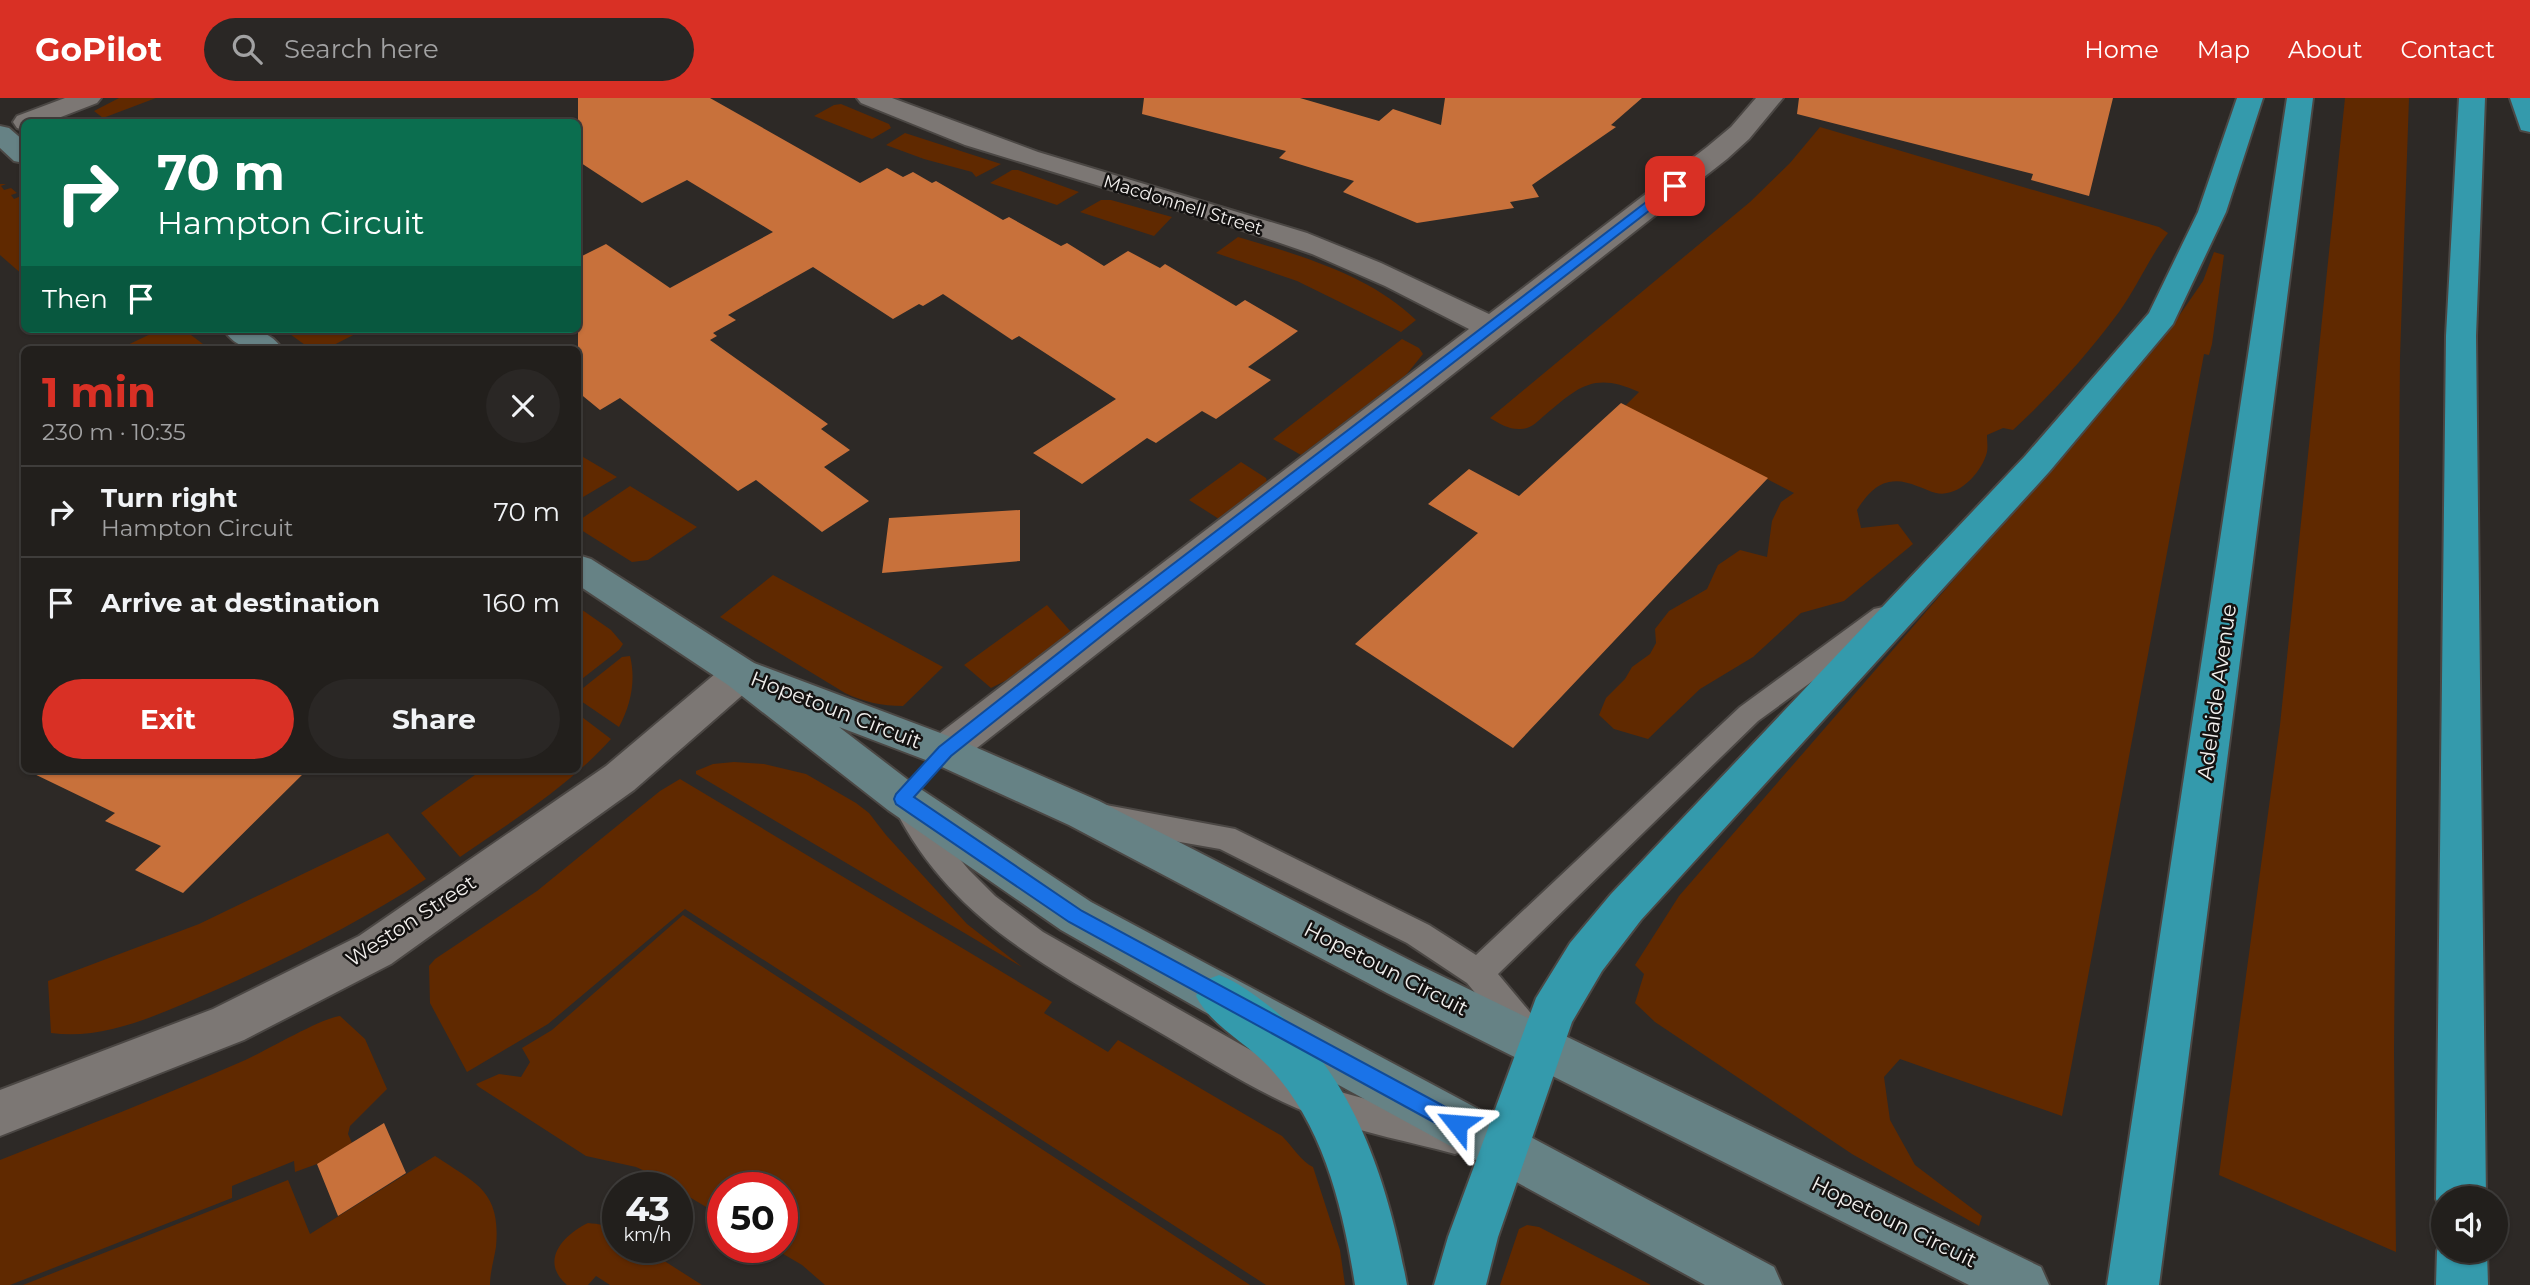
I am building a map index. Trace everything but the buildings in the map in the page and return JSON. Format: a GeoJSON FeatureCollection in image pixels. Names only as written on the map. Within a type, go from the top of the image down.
{"type":"FeatureCollection","features":[{"type":"Feature","properties":{"kind":"highway"},"geometry":{"type":"LineString","coordinates":[[1460,1285],[1473,1237],[1552,1013],[1566,988],[1612,922],[2037,464],[2162,317],[2212,212],[2250,98]]}},
{"type":"Feature","properties":{"kind":"highway","name":"Adelaide Avenue"},"geometry":{"type":"LineString","coordinates":[[2133,1285],[2300,98]]}},
{"type":"Feature","properties":{"kind":"highway"},"geometry":{"type":"LineString","coordinates":[[2462,1186],[2461,336],[2472,98]]}},
{"type":"Feature","properties":{"kind":"highway"},"geometry":{"type":"LineString","coordinates":[[2523,98],[2530,124]]}},
{"type":"Feature","properties":{"kind":"highway"},"geometry":{"type":"LineString","coordinates":[[1219,996],[1273,1038],[1292,1058],[1323,1103],[1353,1172],[1381,1285]]}},
{"type":"Feature","properties":{"kind":"highway"},"geometry":{"type":"LineString","coordinates":[[2462,1263],[2462,1285]]}},
{"type":"Feature","properties":{"kind":"main road"},"geometry":{"type":"LineString","coordinates":[[0,133],[21,152]]}},
{"type":"Feature","properties":{"kind":"main road"},"geometry":{"type":"LineString","coordinates":[[244,333],[262,346]]}},
{"type":"Feature","properties":{"kind":"main road","name":"Hopetoun Circuit"},"geometry":{"type":"LineString","coordinates":[[581,570],[741,674],[902,799],[1076,916],[1219,996],[1756,1285]]}},
{"type":"Feature","properties":{"kind":"main road","name":"Hopetoun Circuit"},"geometry":{"type":"LineString","coordinates":[[741,674],[945,751],[1084,813],[1540,1048],[2023,1285]]}},
{"type":"Feature","properties":{"kind":"main road"},"geometry":{"type":"LineString","coordinates":[[902,799],[945,751]]}},
{"type":"Feature","properties":{"kind":"street"},"geometry":{"type":"LineString","coordinates":[[35,119],[88,98]]}},
{"type":"Feature","properties":{"kind":"street","name":"Macdonnell Street"},"geometry":{"type":"LineString","coordinates":[[870,98],[1013,152],[1298,239],[1360,264],[1490,327]]}},
{"type":"Feature","properties":{"kind":"street"},"geometry":{"type":"LineString","coordinates":[[945,751],[1139,597],[1717,153],[1740,133],[1770,98]]}},
{"type":"Feature","properties":{"kind":"street"},"geometry":{"type":"LineString","coordinates":[[0,133],[21,125]]}},
{"type":"Feature","properties":{"kind":"street","name":"Weston Street"},"geometry":{"type":"LineString","coordinates":[[0,1113],[228,1025],[375,950],[620,778],[741,674]]}},
{"type":"Feature","properties":{"kind":"lane"},"geometry":{"type":"LineString","coordinates":[[1478,973],[1749,714],[1922,588]]}},
{"type":"Feature","properties":{"kind":"lane","name":"Hopetoun Circuit"},"geometry":{"type":"LineString","coordinates":[[902,799],[932,847],[959,879],[985,905],[1032,942],[1234,1059],[1323,1103],[1504,1150]]}},
{"type":"Feature","properties":{"kind":"lane"},"geometry":{"type":"LineString","coordinates":[[1084,813],[1205,833],[1246,847],[1418,934],[1478,973],[1540,1048]]}},
{"type":"Feature","properties":{"kind":"shaded area"},"geometry":{"type":"Polygon","coordinates":[[[119,98],[156,98],[103,118],[94,111],[119,98]]]}},
{"type":"Feature","properties":{"kind":"shaded area"},"geometry":{"type":"Polygon","coordinates":[[[2345,98],[2409,98],[2400,357],[2394,1052],[2396,1252],[2219,1175],[2280,725],[2345,98]]]}},
{"type":"Feature","properties":{"kind":"shaded area"},"geometry":{"type":"Polygon","coordinates":[[[841,104],[889,124],[891,128],[872,139],[814,116],[841,104]]]}},
{"type":"Feature","properties":{"kind":"shaded area"},"geometry":{"type":"Polygon","coordinates":[[[1820,127],[2159,227],[2168,233],[2119,312],[2069,373],[2013,430],[2003,428],[1987,435],[1984,460],[1968,482],[1953,492],[1936,493],[1895,481],[1879,486],[1866,497],[1857,510],[1861,528],[1898,524],[1913,544],[1844,601],[1801,613],[1753,657],[1700,689],[1648,739],[1614,729],[1599,715],[1606,698],[1625,679],[1632,667],[1650,654],[1656,643],[1655,629],[1669,611],[1707,589],[1718,565],[1740,550],[1767,557],[1772,521],[1781,502],[1794,493],[1625,406],[1639,392],[1623,386],[1610,383],[1588,385],[1577,390],[1525,429],[1509,428],[1490,418],[1750,202],[1790,163],[1820,127]]]}},
{"type":"Feature","properties":{"kind":"shaded area"},"geometry":{"type":"Polygon","coordinates":[[[905,133],[1001,164],[976,177],[972,172],[886,145],[905,133]]]}},
{"type":"Feature","properties":{"kind":"shaded area"},"geometry":{"type":"Polygon","coordinates":[[[1012,170],[1079,192],[1057,205],[990,183],[1012,170]]]}},
{"type":"Feature","properties":{"kind":"shaded area"},"geometry":{"type":"Polygon","coordinates":[[[0,184],[6,184],[1,186],[4,190],[11,188],[17,193],[11,195],[14,199],[21,196],[21,273],[0,255],[0,184]]]}},
{"type":"Feature","properties":{"kind":"shaded area"},"geometry":{"type":"Polygon","coordinates":[[[1101,200],[1111,200],[1172,217],[1154,236],[1080,212],[1101,200]]]}},
{"type":"Feature","properties":{"kind":"shaded area"},"geometry":{"type":"Polygon","coordinates":[[[1238,237],[1333,268],[1398,304],[1416,320],[1401,332],[1297,281],[1216,253],[1238,237]]]}},
{"type":"Feature","properties":{"kind":"shaded area"},"geometry":{"type":"Polygon","coordinates":[[[2214,252],[2224,255],[2212,344],[2209,355],[2204,354],[2062,1116],[1900,1059],[1884,1077],[1890,1120],[1915,1165],[1982,1216],[1979,1226],[1852,1154],[1655,1022],[1635,1003],[1644,974],[1635,965],[1679,896],[2163,339],[2203,281],[2214,252]]]}},
{"type":"Feature","properties":{"kind":"shaded area"},"geometry":{"type":"Polygon","coordinates":[[[153,333],[188,333],[206,346],[125,346],[153,333]]]}},
{"type":"Feature","properties":{"kind":"shaded area"},"geometry":{"type":"Polygon","coordinates":[[[289,333],[357,333],[332,346],[306,346],[289,333]]]}},
{"type":"Feature","properties":{"kind":"shaded area"},"geometry":{"type":"Polygon","coordinates":[[[1402,339],[1419,348],[1423,354],[1406,375],[1301,455],[1273,439],[1402,339]]]}},
{"type":"Feature","properties":{"kind":"shaded area"},"geometry":{"type":"Polygon","coordinates":[[[581,456],[617,477],[581,498],[581,456]]]}},
{"type":"Feature","properties":{"kind":"shaded area"},"geometry":{"type":"Polygon","coordinates":[[[1241,462],[1266,478],[1267,482],[1219,519],[1189,500],[1241,462]]]}},
{"type":"Feature","properties":{"kind":"shaded area"},"geometry":{"type":"Polygon","coordinates":[[[630,486],[697,527],[648,560],[632,562],[581,530],[581,519],[630,486]]]}},
{"type":"Feature","properties":{"kind":"shaded area"},"geometry":{"type":"Polygon","coordinates":[[[773,575],[943,667],[903,706],[873,703],[845,693],[720,617],[773,575]]]}},
{"type":"Feature","properties":{"kind":"shaded area"},"geometry":{"type":"Polygon","coordinates":[[[1047,605],[1072,633],[1015,676],[991,688],[964,665],[1047,605]]]}},
{"type":"Feature","properties":{"kind":"shaded area"},"geometry":{"type":"Polygon","coordinates":[[[581,609],[611,630],[623,644],[581,680],[581,609]]]}},
{"type":"Feature","properties":{"kind":"shaded area"},"geometry":{"type":"Polygon","coordinates":[[[630,656],[632,674],[627,710],[619,727],[581,701],[581,690],[622,657],[630,656]]]}},
{"type":"Feature","properties":{"kind":"shaded area"},"geometry":{"type":"Polygon","coordinates":[[[581,716],[611,739],[581,769],[581,716]]]}},
{"type":"Feature","properties":{"kind":"shaded area"},"geometry":{"type":"Polygon","coordinates":[[[713,764],[764,764],[806,774],[856,803],[869,813],[967,924],[1022,967],[696,774],[696,771],[713,764]]]}},
{"type":"Feature","properties":{"kind":"shaded area"},"geometry":{"type":"Polygon","coordinates":[[[478,773],[577,773],[460,857],[421,813],[478,773]]]}},
{"type":"Feature","properties":{"kind":"shaded area"},"geometry":{"type":"Polygon","coordinates":[[[680,779],[1052,1002],[1044,1013],[1108,1052],[1118,1040],[1282,1136],[1301,1158],[1313,1167],[1340,1250],[1345,1285],[1266,1285],[685,909],[548,1024],[467,1072],[430,1003],[429,966],[435,959],[537,891],[660,791],[680,779]]]}},
{"type":"Feature","properties":{"kind":"shaded area"},"geometry":{"type":"Polygon","coordinates":[[[388,833],[426,879],[376,910],[272,964],[157,1015],[94,1033],[51,1033],[48,981],[199,924],[388,833]]]}},
{"type":"Feature","properties":{"kind":"shaded area"},"geometry":{"type":"Polygon","coordinates":[[[683,915],[1250,1285],[825,1285],[798,1263],[798,1172],[707,1172],[707,1207],[693,1199],[693,1172],[647,1172],[586,1156],[476,1084],[499,1074],[521,1077],[530,1062],[522,1048],[552,1030],[683,915]]]}},
{"type":"Feature","properties":{"kind":"shaded area"},"geometry":{"type":"Polygon","coordinates":[[[340,1016],[365,1039],[387,1089],[350,1126],[348,1134],[352,1143],[317,1164],[295,1172],[294,1161],[232,1186],[232,1198],[10,1285],[0,1285],[0,1160],[213,1074],[320,1022],[340,1016]]]}},
{"type":"Feature","properties":{"kind":"shaded area"},"geometry":{"type":"Polygon","coordinates":[[[435,1156],[474,1182],[490,1201],[497,1228],[490,1285],[23,1285],[288,1180],[310,1234],[435,1156]]]}},
{"type":"Feature","properties":{"kind":"shaded area"},"geometry":{"type":"Polygon","coordinates":[[[588,1223],[602,1225],[602,1263],[668,1263],[702,1285],[610,1285],[596,1276],[588,1285],[567,1285],[555,1267],[555,1258],[563,1242],[588,1223]]]}},
{"type":"Feature","properties":{"kind":"shaded area"},"geometry":{"type":"Polygon","coordinates":[[[1527,1225],[1539,1227],[1651,1285],[1500,1285],[1519,1229],[1527,1225]]]}},
{"type":"Feature","properties":{"kind":"route"},"geometry":{"type":"LineString","coordinates":[[1457,1124],[1076,916],[902,799],[945,751],[1139,597],[1675,186]]}}]}
